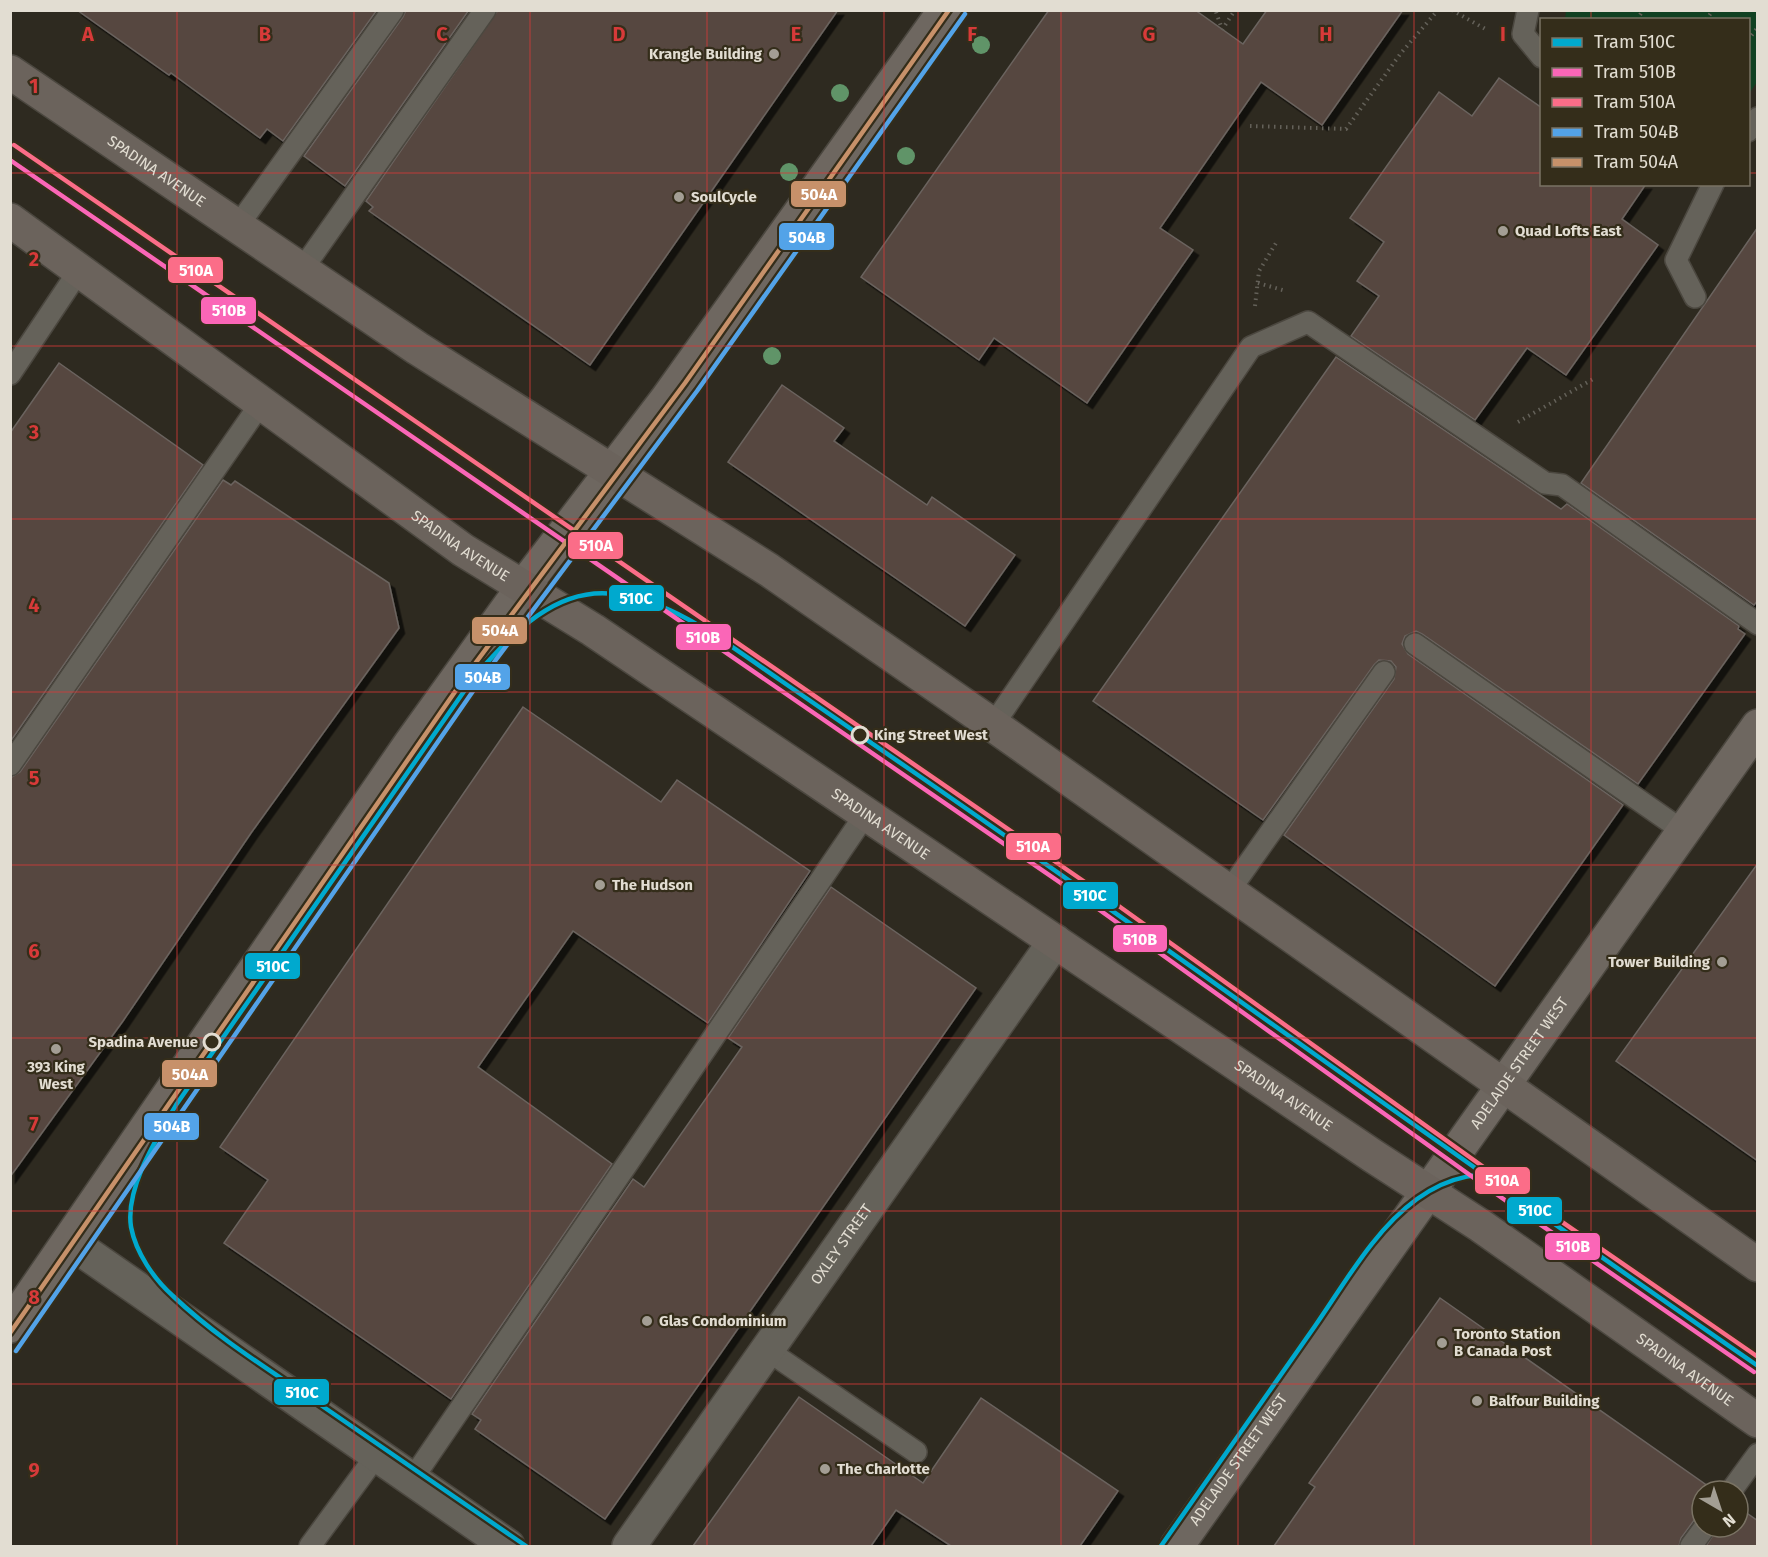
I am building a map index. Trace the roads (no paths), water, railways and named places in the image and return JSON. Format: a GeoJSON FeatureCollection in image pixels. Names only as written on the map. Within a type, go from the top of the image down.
{"type":"FeatureCollection","features":[{"type":"Feature","properties":{"kind":"main road"},"geometry":{"type":"LineString","coordinates":[[10,1326],[410,744],[523,587],[611,472],[945,10]]}},
{"type":"Feature","properties":{"kind":"main road","name":"SPADINA AVENUE"},"geometry":{"type":"LineString","coordinates":[[10,72],[301,271],[611,472],[769,570],[993,725],[1758,1265]]}},
{"type":"Feature","properties":{"kind":"main road","name":"SPADINA AVENUE"},"geometry":{"type":"LineString","coordinates":[[10,220],[463,550],[592,630],[1428,1191],[1758,1421]]}},
{"type":"Feature","properties":{"kind":"main road","name":"ADELAIDE STREET WEST"},"geometry":{"type":"LineString","coordinates":[[1177,1546],[1683,831],[1755,734]]}},
{"type":"Feature","properties":{"kind":"street","name":"OXLEY STREET"},"geometry":{"type":"LineString","coordinates":[[628,1546],[1055,941]]}},
{"type":"Feature","properties":{"kind":"street"},"geometry":{"type":"LineString","coordinates":[[69,1241],[508,1546]]}},
{"type":"Feature","properties":{"kind":"lane"},"geometry":{"type":"LineString","coordinates":[[237,227],[393,10]]}},
{"type":"Feature","properties":{"kind":"lane"},"geometry":{"type":"LineString","coordinates":[[301,271],[485,10]]}},
{"type":"Feature","properties":{"kind":"lane"},"geometry":{"type":"LineString","coordinates":[[1528,10],[1523,34],[1540,55]]}},
{"type":"Feature","properties":{"kind":"lane"},"geometry":{"type":"LineString","coordinates":[[1695,297],[1676,260],[1712,186]]}},
{"type":"Feature","properties":{"kind":"lane"},"geometry":{"type":"LineString","coordinates":[[10,374],[80,269]]}},
{"type":"Feature","properties":{"kind":"lane"},"geometry":{"type":"LineString","coordinates":[[993,725],[1251,347],[1308,322],[1545,483],[1562,485],[1758,624]]}},
{"type":"Feature","properties":{"kind":"lane"},"geometry":{"type":"LineString","coordinates":[[10,765],[261,403]]}},
{"type":"Feature","properties":{"kind":"lane"},"geometry":{"type":"LineString","coordinates":[[1415,644],[1683,831]]}},
{"type":"Feature","properties":{"kind":"lane"},"geometry":{"type":"LineString","coordinates":[[1229,891],[1384,672]]}},
{"type":"Feature","properties":{"kind":"lane"},"geometry":{"type":"LineString","coordinates":[[411,1480],[865,815]]}},
{"type":"Feature","properties":{"kind":"lane"},"geometry":{"type":"LineString","coordinates":[[767,1350],[916,1452]]}},
{"type":"Feature","properties":{"kind":"lane"},"geometry":{"type":"LineString","coordinates":[[1740,1479],[1758,1454]]}},
{"type":"Feature","properties":{"kind":"lane"},"geometry":{"type":"LineString","coordinates":[[310,1546],[376,1456]]}},
{"type":"Feature","properties":{"kind":"tram line","name":"504A"},"geometry":{"type":"LineString","coordinates":[[10,1333],[468,673],[685,383],[949,10]]}},
{"type":"Feature","properties":{"kind":"tram line","name":"504B"},"geometry":{"type":"LineString","coordinates":[[16,1351],[480,681],[697,391],[965,14]]}},
{"type":"Feature","properties":{"kind":"tram line","name":"510A"},"geometry":{"type":"LineString","coordinates":[[14,145],[1095,889],[1510,1186],[1758,1357]]}},
{"type":"Feature","properties":{"kind":"tram line","name":"510B"},"geometry":{"type":"LineString","coordinates":[[10,160],[1087,901],[1502,1198],[1754,1372]]}},
{"type":"Feature","properties":{"kind":"tram line","name":"510C"},"geometry":{"type":"LineString","coordinates":[[526,1546],[241,1350],[189,1311],[166,1289],[147,1265],[133,1237],[130,1212],[144,1164],[176,1105],[474,677],[503,646],[536,617],[572,598],[593,594],[615,594],[638,598],[681,616],[722,640],[1021,846],[1758,1366]]}},
{"type":"Feature","properties":{"kind":"tram line","name":"510C"},"geometry":{"type":"LineString","coordinates":[[1161,1546],[1361,1258],[1387,1226],[1417,1199],[1453,1180],[1494,1175],[1520,1182]]}},
{"type":"Feature","properties":{"kind":"place","name":"Krangle Building"},"geometry":{"type":"Point","coordinates":[774,54]}},
{"type":"Feature","properties":{"kind":"place","name":"SoulCycle"},"geometry":{"type":"Point","coordinates":[679,197]}},
{"type":"Feature","properties":{"kind":"place","name":"Quad Lofts East"},"geometry":{"type":"Point","coordinates":[1503,231]}},
{"type":"Feature","properties":{"kind":"place","name":"King Street West"},"geometry":{"type":"Point","coordinates":[860,735]}},
{"type":"Feature","properties":{"kind":"place","name":"The Hudson"},"geometry":{"type":"Point","coordinates":[600,885]}},
{"type":"Feature","properties":{"kind":"place","name":"Tower Building"},"geometry":{"type":"Point","coordinates":[1722,962]}},
{"type":"Feature","properties":{"kind":"place","name":"Spadina Avenue"},"geometry":{"type":"Point","coordinates":[212,1042]}},
{"type":"Feature","properties":{"kind":"place","name":"393 King West"},"geometry":{"type":"Point","coordinates":[56,1049]}},
{"type":"Feature","properties":{"kind":"place","name":"Glas Condominium"},"geometry":{"type":"Point","coordinates":[647,1321]}},
{"type":"Feature","properties":{"kind":"place","name":"Toronto Station B Canada Post"},"geometry":{"type":"Point","coordinates":[1442,1343]}},
{"type":"Feature","properties":{"kind":"place","name":"Balfour Building"},"geometry":{"type":"Point","coordinates":[1477,1401]}},
{"type":"Feature","properties":{"kind":"place","name":"The Charlotte"},"geometry":{"type":"Point","coordinates":[825,1469]}}]}
